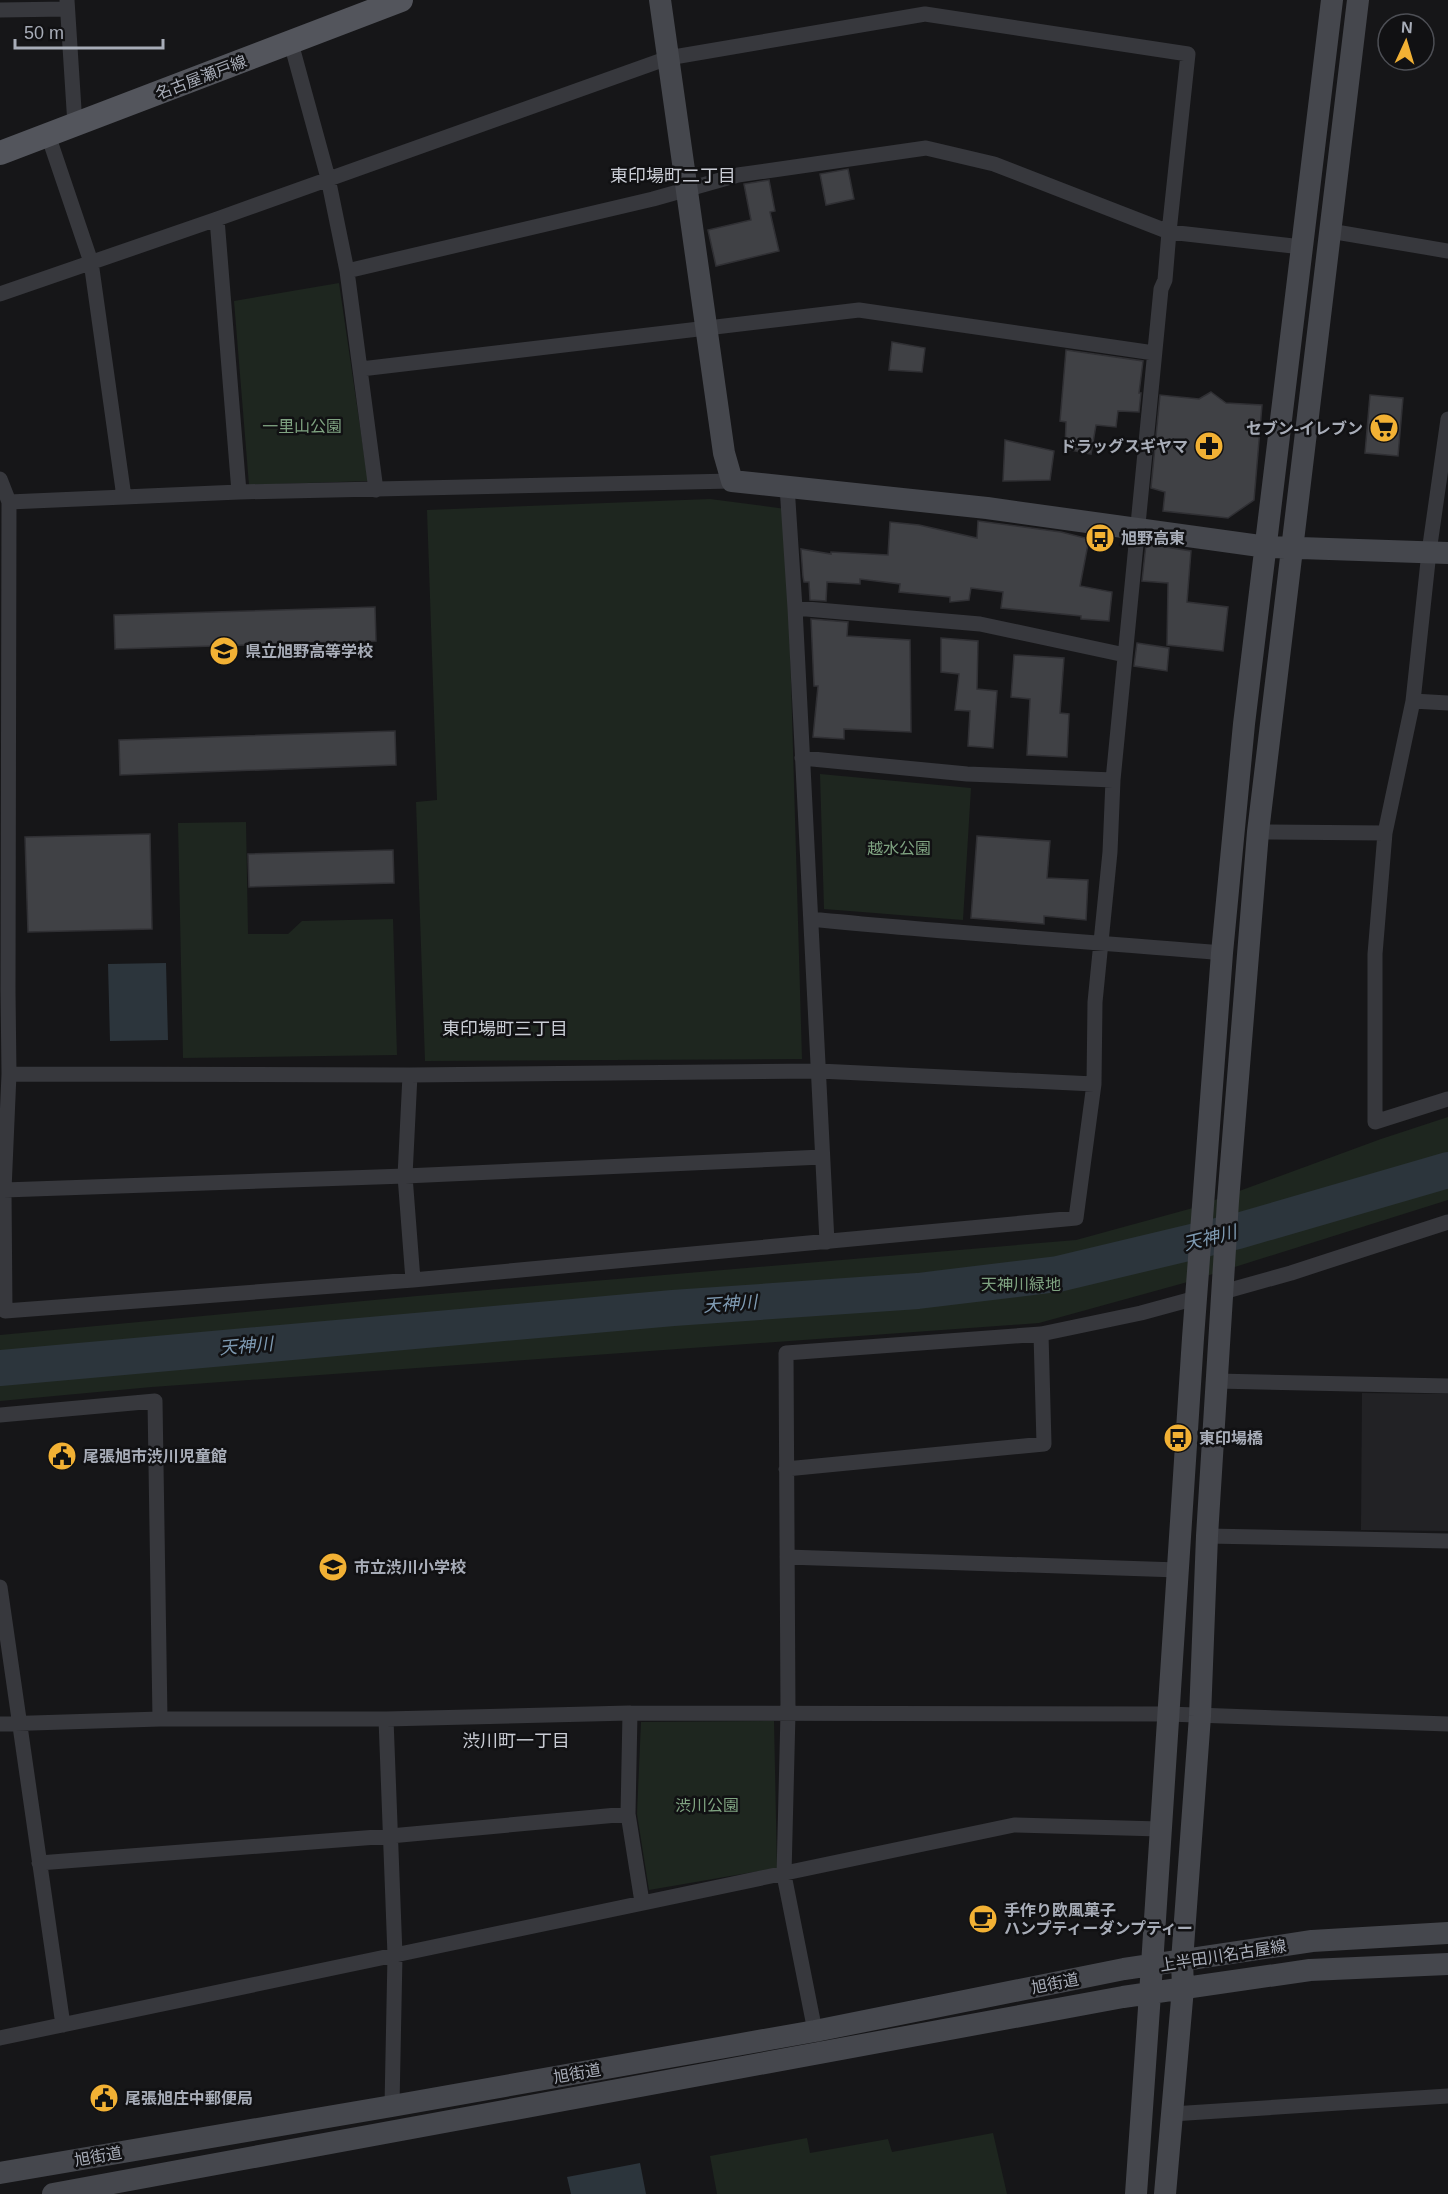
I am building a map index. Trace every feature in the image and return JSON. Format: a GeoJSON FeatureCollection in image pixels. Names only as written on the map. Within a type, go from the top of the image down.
{"type":"FeatureCollection","features":[{"type":"Feature","properties":{"kind":"main road","name":"名古屋瀬戸線"},"geometry":{"type":"LineString","coordinates":[[0,153],[401,0]]}},
{"type":"Feature","properties":{"kind":"street"},"geometry":{"type":"LineString","coordinates":[[660,0],[724,453],[732,481]]}},
{"type":"Feature","properties":{"kind":"street"},"geometry":{"type":"LineString","coordinates":[[1152,1965],[1196,1298],[1222,953],[1244,724],[1332,0]]}},
{"type":"Feature","properties":{"kind":"street"},"geometry":{"type":"LineString","coordinates":[[1183,1988],[1182,1961],[1200,1716],[1216,1381],[1258,832],[1358,0]]}},
{"type":"Feature","properties":{"kind":"street"},"geometry":{"type":"LineString","coordinates":[[0,10],[67,5],[75,125]]}},
{"type":"Feature","properties":{"kind":"street"},"geometry":{"type":"LineString","coordinates":[[0,294],[668,58],[926,14],[1188,54],[1168,232],[1165,280],[1161,289],[1154,353],[1113,780],[1110,852],[1095,1002],[1094,1084],[1076,1218],[413,1280],[5,1311],[4,1190],[9,1074],[4,977],[5,728],[9,502],[0,478]]}},
{"type":"Feature","properties":{"kind":"street"},"geometry":{"type":"LineString","coordinates":[[291,43],[328,178],[347,271],[376,490]]}},
{"type":"Feature","properties":{"kind":"street"},"geometry":{"type":"LineString","coordinates":[[48,135],[91,262],[124,497]]}},
{"type":"Feature","properties":{"kind":"street"},"geometry":{"type":"LineString","coordinates":[[347,271],[653,199],[768,169],[926,148],[994,164],[1168,232],[1302,248]]}},
{"type":"Feature","properties":{"kind":"street"},"geometry":{"type":"LineString","coordinates":[[217,219],[240,492]]}},
{"type":"Feature","properties":{"kind":"street"},"geometry":{"type":"LineString","coordinates":[[1330,231],[1448,251]]}},
{"type":"Feature","properties":{"kind":"street"},"geometry":{"type":"LineString","coordinates":[[361,369],[859,310],[1154,353]]}},
{"type":"Feature","properties":{"kind":"street"},"geometry":{"type":"LineString","coordinates":[[1448,419],[1439,552],[1413,701],[1385,833],[1376,954],[1375,1122],[1448,1099]]}},
{"type":"Feature","properties":{"kind":"street"},"geometry":{"type":"LineString","coordinates":[[9,502],[240,492],[732,481],[987,508],[1138,531],[1267,547],[1439,552]]}},
{"type":"Feature","properties":{"kind":"street"},"geometry":{"type":"LineString","coordinates":[[787,486],[827,1242]]}},
{"type":"Feature","properties":{"kind":"street"},"geometry":{"type":"LineString","coordinates":[[795,608],[980,624],[1125,655]]}},
{"type":"Feature","properties":{"kind":"street"},"geometry":{"type":"LineString","coordinates":[[1413,701],[1448,703]]}},
{"type":"Feature","properties":{"kind":"street"},"geometry":{"type":"LineString","coordinates":[[802,758],[967,774],[1113,780]]}},
{"type":"Feature","properties":{"kind":"street"},"geometry":{"type":"LineString","coordinates":[[1258,832],[1385,833]]}},
{"type":"Feature","properties":{"kind":"street"},"geometry":{"type":"LineString","coordinates":[[811,920],[1222,953]]}},
{"type":"Feature","properties":{"kind":"street"},"geometry":{"type":"LineString","coordinates":[[9,1074],[410,1075],[819,1071],[1094,1084]]}},
{"type":"Feature","properties":{"kind":"street"},"geometry":{"type":"LineString","coordinates":[[410,1075],[405,1176],[413,1280]]}},
{"type":"Feature","properties":{"kind":"street"},"geometry":{"type":"LineString","coordinates":[[4,1190],[405,1176],[822,1157]]}},
{"type":"Feature","properties":{"kind":"street"},"geometry":{"type":"LineString","coordinates":[[1222,1292],[1291,1273],[1448,1222]]}},
{"type":"Feature","properties":{"kind":"street"},"geometry":{"type":"LineString","coordinates":[[815,2031],[784,1875],[788,1713],[786,1353],[1041,1334],[1141,1313],[1196,1298]]}},
{"type":"Feature","properties":{"kind":"street"},"geometry":{"type":"LineString","coordinates":[[786,1469],[1044,1444],[1041,1334]]}},
{"type":"Feature","properties":{"kind":"street"},"geometry":{"type":"LineString","coordinates":[[1216,1381],[1448,1386]]}},
{"type":"Feature","properties":{"kind":"street"},"geometry":{"type":"LineString","coordinates":[[0,1415],[155,1401],[160,1719]]}},
{"type":"Feature","properties":{"kind":"street"},"geometry":{"type":"LineString","coordinates":[[1207,1536],[1448,1542]]}},
{"type":"Feature","properties":{"kind":"street"},"geometry":{"type":"LineString","coordinates":[[787,1557],[1178,1570]]}},
{"type":"Feature","properties":{"kind":"street"},"geometry":{"type":"LineString","coordinates":[[0,1587],[63,2025]]}},
{"type":"Feature","properties":{"kind":"street"},"geometry":{"type":"LineString","coordinates":[[0,1724],[160,1719],[386,1719],[630,1713],[788,1713],[1168,1714],[1448,1724]]}},
{"type":"Feature","properties":{"kind":"street"},"geometry":{"type":"LineString","coordinates":[[630,1713],[628,1814],[642,1902]]}},
{"type":"Feature","properties":{"kind":"street"},"geometry":{"type":"LineString","coordinates":[[386,1719],[395,1955],[392,2106]]}},
{"type":"Feature","properties":{"kind":"street"},"geometry":{"type":"LineString","coordinates":[[39,1863],[390,1836],[628,1814]]}},
{"type":"Feature","properties":{"kind":"street"},"geometry":{"type":"LineString","coordinates":[[0,2038],[1014,1825],[1160,1829]]}},
{"type":"Feature","properties":{"kind":"street","name":"上半田川名古屋線"},"geometry":{"type":"LineString","coordinates":[[1136,2194],[1152,1965],[1312,1941],[1448,1933]]}},
{"type":"Feature","properties":{"kind":"street","name":"上半田川名古屋線"},"geometry":{"type":"LineString","coordinates":[[1164,2194],[1183,1988],[1310,1970],[1448,1964]]}},
{"type":"Feature","properties":{"kind":"street","name":"旭街道"},"geometry":{"type":"LineString","coordinates":[[0,2173],[815,2031],[1152,1965]]}},
{"type":"Feature","properties":{"kind":"street","name":"旭街道"},"geometry":{"type":"LineString","coordinates":[[53,2194],[1183,1988]]}},
{"type":"Feature","properties":{"kind":"street"},"geometry":{"type":"LineString","coordinates":[[1172,2114],[1448,2096]]}},
{"type":"Feature","properties":{"kind":"shaded area"},"geometry":{"type":"Polygon","coordinates":[[[166,963],[168,1040],[110,1041],[108,964],[166,963]]]}},
{"type":"Feature","properties":{"kind":"shaded area"},"geometry":{"type":"Polygon","coordinates":[[[1362,1393],[1448,1394],[1448,1531],[1361,1530],[1362,1393]]]}},
{"type":"Feature","properties":{"kind":"shaded area"},"geometry":{"type":"Polygon","coordinates":[[[640,2163],[646,2194],[571,2194],[567,2177],[640,2163]]]}},
{"type":"Feature","properties":{"kind":"green space","name":"一里山公園"},"geometry":{"type":"Polygon","coordinates":[[[339,283],[368,481],[249,485],[234,301],[339,283]]]}},
{"type":"Feature","properties":{"kind":"green space"},"geometry":{"type":"Polygon","coordinates":[[[710,499],[786,509],[802,1059],[425,1061],[416,802],[437,800],[427,510],[710,499]]]}},
{"type":"Feature","properties":{"kind":"green space","name":"越水公園"},"geometry":{"type":"Polygon","coordinates":[[[820,774],[971,788],[963,920],[824,909],[820,774]]]}},
{"type":"Feature","properties":{"kind":"green space"},"geometry":{"type":"Polygon","coordinates":[[[246,822],[248,934],[288,934],[302,921],[393,919],[397,1055],[183,1058],[178,823],[246,822]]]}},
{"type":"Feature","properties":{"kind":"green space","name":"天神川緑地"},"geometry":{"type":"Polygon","coordinates":[[[1448,1117],[1448,1200],[1184,1283],[1039,1323],[152,1387],[0,1401],[0,1335],[417,1296],[1076,1240],[1193,1208],[1448,1117]]]}},
{"type":"Feature","properties":{"kind":"green space","name":"渋川公園"},"geometry":{"type":"Polygon","coordinates":[[[774,1721],[777,1868],[649,1890],[637,1814],[641,1722],[774,1721]]]}},
{"type":"Feature","properties":{"kind":"green space"},"geometry":{"type":"Polygon","coordinates":[[[993,2133],[1007,2194],[717,2194],[710,2156],[807,2138],[810,2153],[888,2139],[892,2152],[993,2133]]]}},
{"type":"Feature","properties":{"kind":"building"},"geometry":{"type":"Polygon","coordinates":[[[848,169],[854,199],[826,205],[820,174],[848,169]]]}},
{"type":"Feature","properties":{"kind":"building"},"geometry":{"type":"Polygon","coordinates":[[[769,180],[775,211],[770,212],[779,251],[716,266],[708,230],[751,220],[744,184],[769,180]]]}},
{"type":"Feature","properties":{"kind":"building"},"geometry":{"type":"Polygon","coordinates":[[[892,342],[925,348],[922,372],[889,370],[892,342]]]}},
{"type":"Feature","properties":{"kind":"building"},"geometry":{"type":"Polygon","coordinates":[[[1066,350],[1143,361],[1139,412],[1118,411],[1116,427],[1096,425],[1091,454],[1065,449],[1066,422],[1060,421],[1066,350]]]}},
{"type":"Feature","properties":{"kind":"building"},"geometry":{"type":"Polygon","coordinates":[[[1211,392],[1226,403],[1262,405],[1254,500],[1228,518],[1163,511],[1165,492],[1151,488],[1160,395],[1199,399],[1211,392]]]}},
{"type":"Feature","properties":{"kind":"building","name":"セブン-イレブン"},"geometry":{"type":"Polygon","coordinates":[[[1370,395],[1403,398],[1398,456],[1365,453],[1370,395]]]}},
{"type":"Feature","properties":{"kind":"building"},"geometry":{"type":"Polygon","coordinates":[[[1005,440],[1054,451],[1050,480],[1003,481],[1005,440]]]}},
{"type":"Feature","properties":{"kind":"building"},"geometry":{"type":"Polygon","coordinates":[[[978,521],[1061,532],[1089,539],[1080,586],[1112,592],[1109,621],[1001,608],[1003,592],[971,588],[969,600],[950,602],[950,597],[899,592],[900,584],[860,579],[860,584],[827,582],[826,601],[810,600],[809,582],[804,582],[803,577],[801,549],[831,554],[831,552],[888,555],[890,522],[919,525],[977,538],[978,521]]]}},
{"type":"Feature","properties":{"kind":"building"},"geometry":{"type":"Polygon","coordinates":[[[1146,544],[1191,551],[1187,602],[1228,607],[1223,651],[1167,645],[1168,583],[1142,581],[1146,544]]]}},
{"type":"Feature","properties":{"kind":"building"},"geometry":{"type":"Polygon","coordinates":[[[375,607],[376,641],[115,649],[114,615],[375,607]]]}},
{"type":"Feature","properties":{"kind":"building"},"geometry":{"type":"Polygon","coordinates":[[[811,619],[848,622],[847,636],[910,640],[911,732],[844,729],[844,739],[813,737],[818,686],[814,686],[811,619]]]}},
{"type":"Feature","properties":{"kind":"building"},"geometry":{"type":"Polygon","coordinates":[[[941,638],[978,641],[977,689],[997,691],[993,748],[968,746],[970,711],[955,710],[959,674],[941,672],[941,638]]]}},
{"type":"Feature","properties":{"kind":"building"},"geometry":{"type":"Polygon","coordinates":[[[1137,643],[1169,648],[1167,671],[1134,666],[1137,643]]]}},
{"type":"Feature","properties":{"kind":"building"},"geometry":{"type":"Polygon","coordinates":[[[1014,655],[1064,658],[1060,713],[1069,714],[1067,757],[1027,755],[1030,699],[1011,697],[1014,655]]]}},
{"type":"Feature","properties":{"kind":"building"},"geometry":{"type":"Polygon","coordinates":[[[395,731],[396,765],[120,775],[119,740],[395,731]]]}},
{"type":"Feature","properties":{"kind":"building"},"geometry":{"type":"Polygon","coordinates":[[[150,834],[152,929],[28,932],[25,837],[150,834]]]}},
{"type":"Feature","properties":{"kind":"building"},"geometry":{"type":"Polygon","coordinates":[[[977,836],[1050,841],[1047,878],[1088,880],[1086,920],[1044,916],[1044,924],[971,918],[977,836]]]}},
{"type":"Feature","properties":{"kind":"building"},"geometry":{"type":"Polygon","coordinates":[[[393,850],[394,883],[249,887],[248,854],[393,850]]]}},
{"type":"Feature","properties":{"kind":"waterway","name":"天神川"},"geometry":{"type":"LineString","coordinates":[[0,1368],[673,1308],[918,1291],[1058,1274],[1238,1231],[1448,1170]]}},
{"type":"Feature","properties":{"kind":"place","name":"セブン-イレブン"},"geometry":{"type":"Point","coordinates":[1384,428]}},
{"type":"Feature","properties":{"kind":"place","name":"ドラッグスギヤマ"},"geometry":{"type":"Point","coordinates":[1209,446]}},
{"type":"Feature","properties":{"kind":"place","name":"旭野高東"},"geometry":{"type":"Point","coordinates":[1100,538]}},
{"type":"Feature","properties":{"kind":"place","name":"県立旭野高等学校"},"geometry":{"type":"Point","coordinates":[224,651]}},
{"type":"Feature","properties":{"kind":"place","name":"東印場橋"},"geometry":{"type":"Point","coordinates":[1178,1438]}},
{"type":"Feature","properties":{"kind":"place","name":"尾張旭市渋川児童館"},"geometry":{"type":"Point","coordinates":[62,1456]}},
{"type":"Feature","properties":{"kind":"place","name":"市立渋川小学校"},"geometry":{"type":"Point","coordinates":[333,1567]}},
{"type":"Feature","properties":{"kind":"place","name":"手作り欧風菓子 ハンプティーダンプティー"},"geometry":{"type":"Point","coordinates":[983,1919]}},
{"type":"Feature","properties":{"kind":"place","name":"尾張旭庄中郵便局"},"geometry":{"type":"Point","coordinates":[104,2098]}},
{"type":"Feature","properties":{"kind":"district","name":"東印場町二丁目"},"geometry":{"type":"Point","coordinates":[673,176]}},
{"type":"Feature","properties":{"kind":"district","name":"東印場町三丁目"},"geometry":{"type":"Point","coordinates":[505,1029]}},
{"type":"Feature","properties":{"kind":"district","name":"渋川町一丁目"},"geometry":{"type":"Point","coordinates":[516,1741]}}]}
